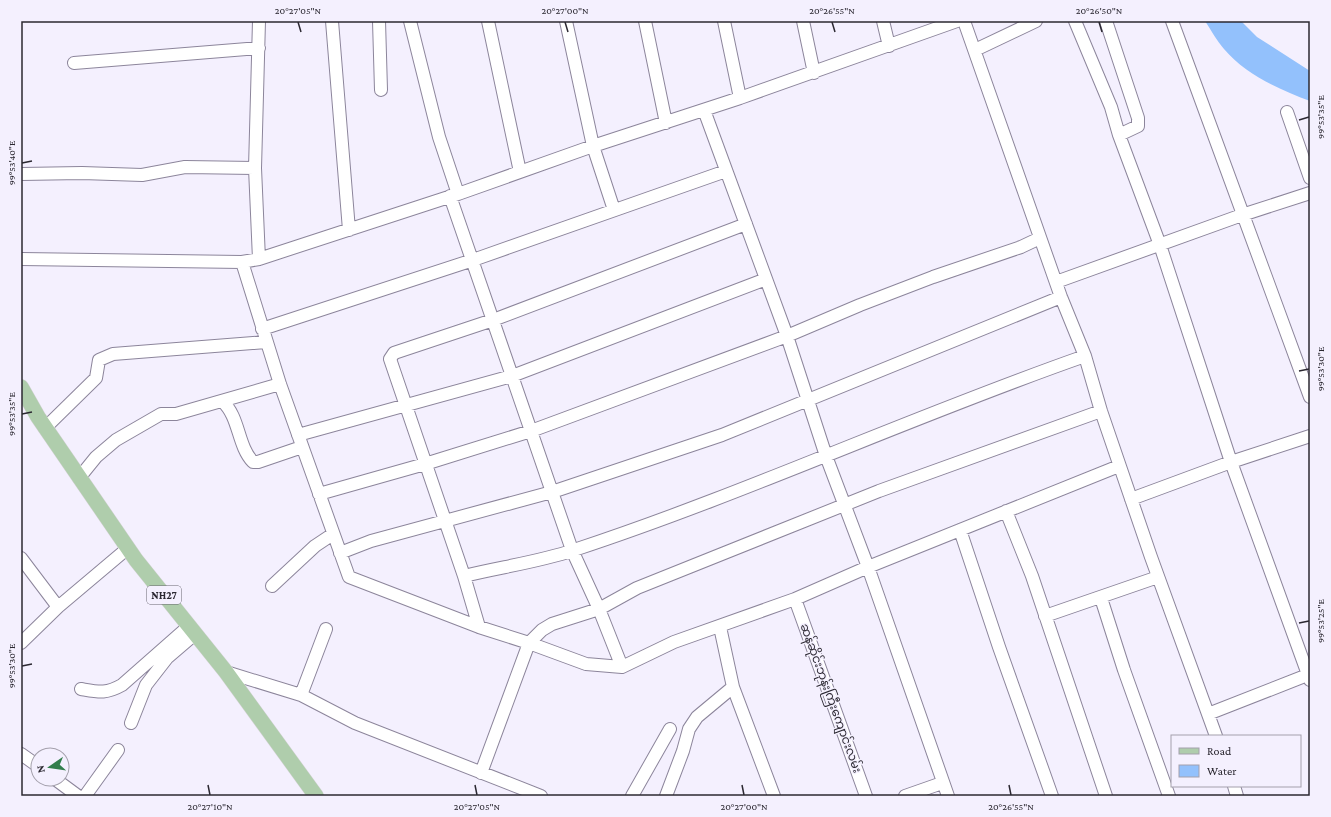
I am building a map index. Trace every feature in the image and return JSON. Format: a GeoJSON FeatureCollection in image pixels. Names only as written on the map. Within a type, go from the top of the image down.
{"type":"FeatureCollection","features":[{"type":"Feature","properties":{"kind":"main road","name":"NH27"},"geometry":{"type":"LineString","coordinates":[[21,387],[25,405],[45,428],[128,548],[226,672],[316,796]]}},
{"type":"Feature","properties":{"kind":"street"},"geometry":{"type":"LineString","coordinates":[[259,21],[255,168],[259,259]]}},
{"type":"Feature","properties":{"kind":"street"},"geometry":{"type":"LineString","coordinates":[[332,21],[350,230]]}},
{"type":"Feature","properties":{"kind":"street"},"geometry":{"type":"LineString","coordinates":[[379,21],[380,90]]}},
{"type":"Feature","properties":{"kind":"street"},"geometry":{"type":"LineString","coordinates":[[410,21],[454,195],[473,260],[572,550],[599,609],[622,667]]}},
{"type":"Feature","properties":{"kind":"street"},"geometry":{"type":"LineString","coordinates":[[488,21],[520,172]]}},
{"type":"Feature","properties":{"kind":"street"},"geometry":{"type":"LineString","coordinates":[[566,21],[593,146],[614,210]]}},
{"type":"Feature","properties":{"kind":"street"},"geometry":{"type":"LineString","coordinates":[[645,21],[666,123]]}},
{"type":"Feature","properties":{"kind":"street"},"geometry":{"type":"LineString","coordinates":[[724,21],[740,98]]}},
{"type":"Feature","properties":{"kind":"street"},"geometry":{"type":"LineString","coordinates":[[803,21],[814,72]]}},
{"type":"Feature","properties":{"kind":"street"},"geometry":{"type":"LineString","coordinates":[[883,21],[889,46]]}},
{"type":"Feature","properties":{"kind":"street"},"geometry":{"type":"LineString","coordinates":[[21,259],[242,262],[259,259],[350,230],[593,146],[740,98],[957,21]]}},
{"type":"Feature","properties":{"kind":"street"},"geometry":{"type":"LineString","coordinates":[[964,21],[1021,178],[1061,297],[1084,356],[1119,466],[1158,577],[1216,735]]}},
{"type":"Feature","properties":{"kind":"street"},"geometry":{"type":"LineString","coordinates":[[975,50],[1036,21]]}},
{"type":"Feature","properties":{"kind":"street"},"geometry":{"type":"LineString","coordinates":[[1075,21],[1111,107],[1119,135],[1160,245],[1231,462],[1309,676],[1208,714]]}},
{"type":"Feature","properties":{"kind":"street"},"geometry":{"type":"LineString","coordinates":[[1106,21],[1138,118],[1138,126],[1119,135]]}},
{"type":"Feature","properties":{"kind":"street"},"geometry":{"type":"LineString","coordinates":[[1172,21],[1310,397]]}},
{"type":"Feature","properties":{"kind":"street"},"geometry":{"type":"LineString","coordinates":[[74,62],[258,48]]}},
{"type":"Feature","properties":{"kind":"street"},"geometry":{"type":"LineString","coordinates":[[704,110],[787,336],[826,456],[868,567],[948,796]]}},
{"type":"Feature","properties":{"kind":"street"},"geometry":{"type":"LineString","coordinates":[[1287,112],[1310,178]]}},
{"type":"Feature","properties":{"kind":"street"},"geometry":{"type":"LineString","coordinates":[[21,174],[82,173],[142,176],[185,167],[255,168]]}},
{"type":"Feature","properties":{"kind":"street"},"geometry":{"type":"LineString","coordinates":[[262,328],[473,260],[726,171]]}},
{"type":"Feature","properties":{"kind":"street"},"geometry":{"type":"LineString","coordinates":[[1056,282],[1242,215],[1310,193]]}},
{"type":"Feature","properties":{"kind":"street"},"geometry":{"type":"LineString","coordinates":[[479,627],[464,576],[390,359],[391,355],[493,320],[746,224]]}},
{"type":"Feature","properties":{"kind":"street"},"geometry":{"type":"LineString","coordinates":[[319,494],[425,464],[531,431],[787,336],[860,305],[1021,247],[1040,238]]}},
{"type":"Feature","properties":{"kind":"street"},"geometry":{"type":"LineString","coordinates":[[242,262],[280,384],[348,576],[479,627],[529,643],[586,664],[622,667],[674,642],[795,599],[868,567],[1119,466]]}},
{"type":"Feature","properties":{"kind":"street"},"geometry":{"type":"LineString","coordinates":[[298,435],[512,376],[766,279]]}},
{"type":"Feature","properties":{"kind":"street"},"geometry":{"type":"LineString","coordinates":[[340,553],[372,541],[552,492],[722,435],[1061,297]]}},
{"type":"Feature","properties":{"kind":"street"},"geometry":{"type":"LineString","coordinates":[[45,428],[96,378],[99,360],[113,354],[266,342]]}},
{"type":"Feature","properties":{"kind":"street"},"geometry":{"type":"LineString","coordinates":[[464,576],[572,550],[754,484],[926,415],[1084,356]]}},
{"type":"Feature","properties":{"kind":"street"},"geometry":{"type":"LineString","coordinates":[[79,478],[96,457],[116,440],[161,414],[176,414],[280,384]]}},
{"type":"Feature","properties":{"kind":"street"},"geometry":{"type":"LineString","coordinates":[[222,401],[231,410],[247,456],[252,462],[258,462],[302,447]]}},
{"type":"Feature","properties":{"kind":"street"},"geometry":{"type":"LineString","coordinates":[[482,773],[529,643],[542,630],[552,624],[599,609],[637,588],[844,505],[1019,439],[1101,411]]}},
{"type":"Feature","properties":{"kind":"street"},"geometry":{"type":"LineString","coordinates":[[1131,499],[1231,462],[1310,436]]}},
{"type":"Feature","properties":{"kind":"street"},"geometry":{"type":"LineString","coordinates":[[1006,511],[1032,576],[1106,796]]}},
{"type":"Feature","properties":{"kind":"street"},"geometry":{"type":"LineString","coordinates":[[960,530],[1052,796]]}},
{"type":"Feature","properties":{"kind":"street"},"geometry":{"type":"LineString","coordinates":[[272,586],[315,546],[333,534]]}},
{"type":"Feature","properties":{"kind":"street"},"geometry":{"type":"LineString","coordinates":[[21,643],[58,607],[128,548]]}},
{"type":"Feature","properties":{"kind":"street"},"geometry":{"type":"LineString","coordinates":[[21,558],[58,607]]}},
{"type":"Feature","properties":{"kind":"street"},"geometry":{"type":"LineString","coordinates":[[1045,616],[1101,598],[1158,577]]}},
{"type":"Feature","properties":{"kind":"street"},"geometry":{"type":"LineString","coordinates":[[1101,598],[1124,670],[1169,796]]}},
{"type":"Feature","properties":{"kind":"street","name":"ဆန်ဆိုင်းဘုန်းကြီးကျောင်းလမ်း"},"geometry":{"type":"LineString","coordinates":[[795,599],[866,796]]}},
{"type":"Feature","properties":{"kind":"street"},"geometry":{"type":"LineString","coordinates":[[720,626],[733,687],[774,796]]}},
{"type":"Feature","properties":{"kind":"street"},"geometry":{"type":"LineString","coordinates":[[301,695],[326,629]]}},
{"type":"Feature","properties":{"kind":"street"},"geometry":{"type":"LineString","coordinates":[[81,689],[102,693],[117,688],[192,630]]}},
{"type":"Feature","properties":{"kind":"street"},"geometry":{"type":"LineString","coordinates":[[131,723],[146,685],[167,658],[192,630]]}},
{"type":"Feature","properties":{"kind":"street"},"geometry":{"type":"LineString","coordinates":[[226,672],[301,695],[355,723],[541,796]]}},
{"type":"Feature","properties":{"kind":"street"},"geometry":{"type":"LineString","coordinates":[[666,796],[683,751],[689,729],[697,717],[733,687]]}},
{"type":"Feature","properties":{"kind":"street"},"geometry":{"type":"LineString","coordinates":[[632,796],[670,729]]}},
{"type":"Feature","properties":{"kind":"street"},"geometry":{"type":"LineString","coordinates":[[84,796],[118,750]]}},
{"type":"Feature","properties":{"kind":"street"},"geometry":{"type":"LineString","coordinates":[[21,754],[30,760]]}},
{"type":"Feature","properties":{"kind":"street"},"geometry":{"type":"LineString","coordinates":[[905,796],[942,782]]}},
{"type":"Feature","properties":{"kind":"street"},"geometry":{"type":"LineString","coordinates":[[66,787],[78,796]]}},
{"type":"Feature","properties":{"kind":"water"},"geometry":{"type":"Polygon","coordinates":[[[1205,21],[1241,21],[1257,37],[1310,71],[1310,101],[1275,86],[1242,66],[1221,46],[1205,21]]]}}]}
